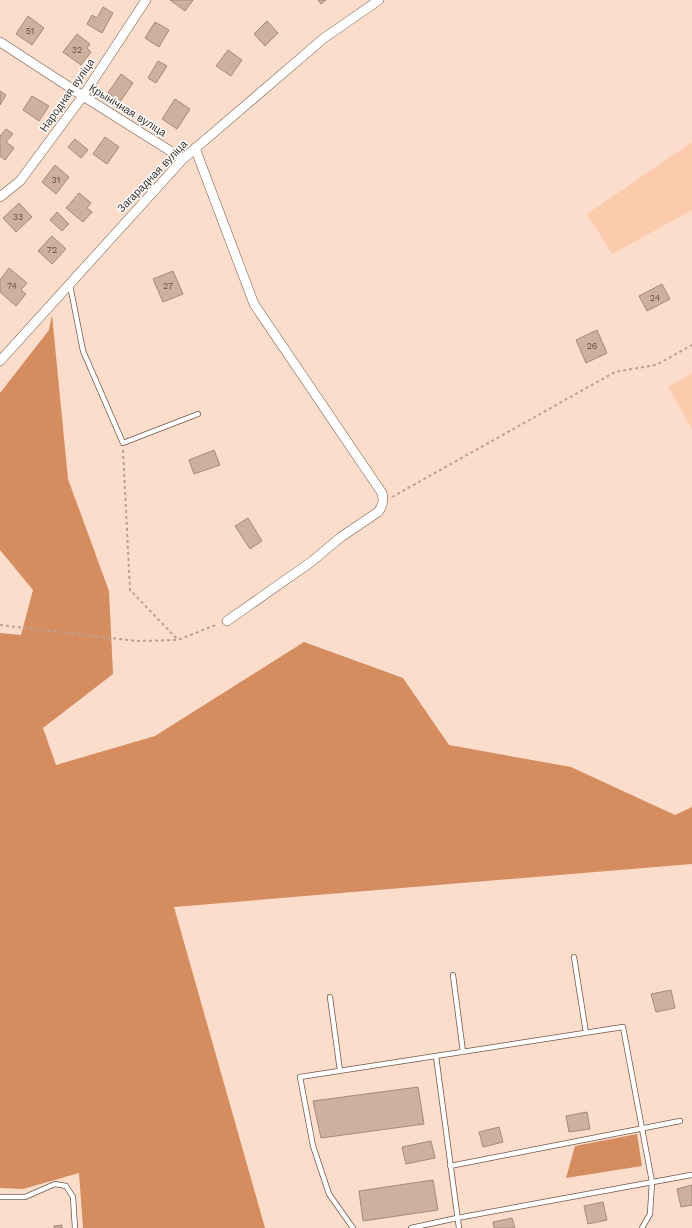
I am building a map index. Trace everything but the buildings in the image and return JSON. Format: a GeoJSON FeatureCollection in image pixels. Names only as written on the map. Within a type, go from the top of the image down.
{"type":"FeatureCollection","features":[{"type":"Feature","properties":{"kind":"street","name":"Народная вуліца"},"geometry":{"type":"LineString","coordinates":[[0,197],[20,181],[83,96],[146,0]]}},
{"type":"Feature","properties":{"kind":"street","name":"Загарадная вуліца"},"geometry":{"type":"LineString","coordinates":[[0,361],[69,283],[183,159],[324,38],[379,0]]}},
{"type":"Feature","properties":{"kind":"street","name":"Крынічная вуліца"},"geometry":{"type":"LineString","coordinates":[[0,42],[183,159]]}},
{"type":"Feature","properties":{"kind":"street"},"geometry":{"type":"LineString","coordinates":[[195,148],[254,304],[382,493],[383,502],[378,512],[341,537],[311,562],[227,621]]}},
{"type":"Feature","properties":{"kind":"lane"},"geometry":{"type":"LineString","coordinates":[[69,283],[83,351],[123,443],[198,414]]}},
{"type":"Feature","properties":{"kind":"lane"},"geometry":{"type":"LineString","coordinates":[[574,957],[586,1033]]}},
{"type":"Feature","properties":{"kind":"lane"},"geometry":{"type":"LineString","coordinates":[[453,975],[463,1052]]}},
{"type":"Feature","properties":{"kind":"lane"},"geometry":{"type":"LineString","coordinates":[[330,997],[340,1071]]}},
{"type":"Feature","properties":{"kind":"lane"},"geometry":{"type":"LineString","coordinates":[[353,1228],[329,1194],[313,1146],[300,1077],[623,1027],[652,1182],[650,1214],[642,1228]]}},
{"type":"Feature","properties":{"kind":"lane"},"geometry":{"type":"LineString","coordinates":[[436,1056],[459,1228]]}},
{"type":"Feature","properties":{"kind":"lane"},"geometry":{"type":"LineString","coordinates":[[450,1166],[680,1121]]}},
{"type":"Feature","properties":{"kind":"lane"},"geometry":{"type":"LineString","coordinates":[[411,1228],[692,1175]]}},
{"type":"Feature","properties":{"kind":"lane"},"geometry":{"type":"LineString","coordinates":[[0,1197],[26,1198],[55,1184],[66,1186],[73,1197],[75,1228]]}},
{"type":"Feature","properties":{"kind":"path"},"geometry":{"type":"LineString","coordinates":[[383,502],[615,372],[656,365],[692,345]]}},
{"type":"Feature","properties":{"kind":"path"},"geometry":{"type":"LineString","coordinates":[[123,443],[130,590],[178,640]]}},
{"type":"Feature","properties":{"kind":"path"},"geometry":{"type":"LineString","coordinates":[[0,625],[138,641],[178,640],[227,621]]}},
{"type":"Feature","properties":{"kind":"shaded area"},"geometry":{"type":"Polygon","coordinates":[[[692,142],[692,210],[612,254],[587,214],[692,142]]]}},
{"type":"Feature","properties":{"kind":"shaded area"},"geometry":{"type":"Polygon","coordinates":[[[52,315],[68,479],[109,591],[113,674],[43,728],[56,765],[155,736],[304,642],[403,678],[449,745],[571,767],[675,815],[692,807],[692,864],[174,907],[265,1228],[83,1228],[79,1173],[23,1189],[0,1188],[0,633],[21,635],[33,590],[0,550],[0,393],[49,330],[52,315]]]}},
{"type":"Feature","properties":{"kind":"shaded area"},"geometry":{"type":"Polygon","coordinates":[[[692,373],[692,429],[668,387],[692,373]]]}},
{"type":"Feature","properties":{"kind":"shaded area"},"geometry":{"type":"Polygon","coordinates":[[[637,1134],[642,1166],[566,1178],[575,1146],[637,1134]]]}}]}
